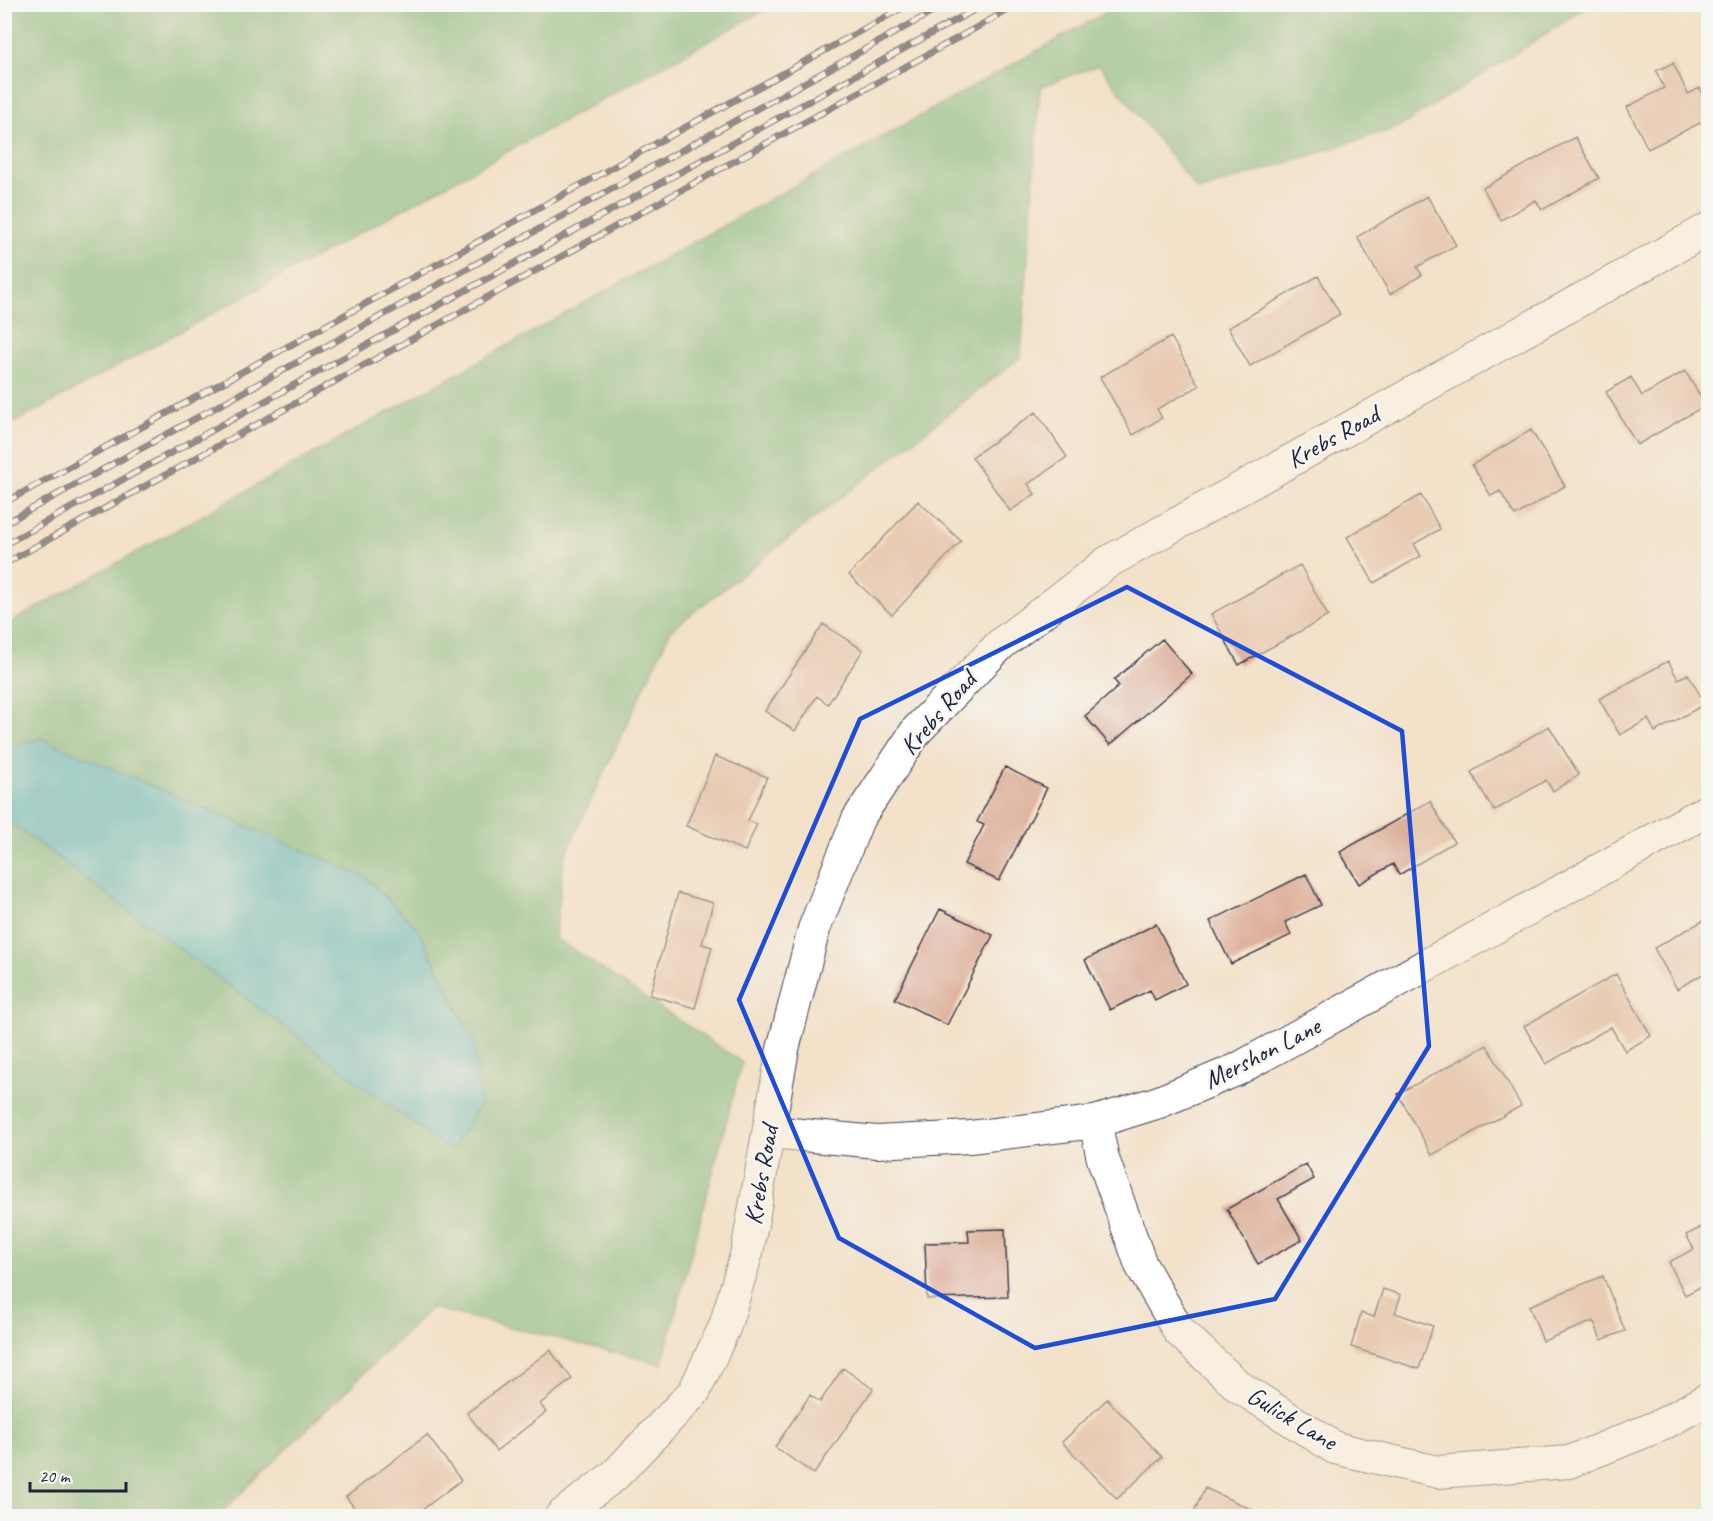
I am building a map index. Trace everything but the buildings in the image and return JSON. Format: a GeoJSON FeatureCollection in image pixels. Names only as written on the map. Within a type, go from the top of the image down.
{"type":"FeatureCollection","features":[{"type":"Feature","properties":{"kind":"street","name":"Krebs Road"},"geometry":{"type":"LineString","coordinates":[[561,1516],[615,1475],[694,1392],[725,1326],[747,1252],[783,1049],[814,929],[858,819],[917,730],[1001,644],[1108,562],[1708,229]]}},
{"type":"Feature","properties":{"kind":"street","name":"Mershon Lane"},"geometry":{"type":"LineString","coordinates":[[770,1132],[877,1142],[970,1137],[1095,1122],[1159,1102],[1236,1070],[1708,810]]}},
{"type":"Feature","properties":{"kind":"street","name":"Gulick Lane"},"geometry":{"type":"LineString","coordinates":[[1095,1122],[1103,1159],[1141,1265],[1179,1331],[1238,1386],[1335,1448],[1438,1472],[1569,1462],[1661,1425],[1708,1399]]}},
{"type":"Feature","properties":{"kind":"highlighted area"},"geometry":{"type":"Polygon","coordinates":[[[1127,587],[1402,731],[1429,1046],[1275,1299],[1035,1348],[839,1238],[739,1000],[860,719],[1127,587]]]}},
{"type":"Feature","properties":{"kind":"green space"},"geometry":{"type":"Polygon","coordinates":[[[5,4],[773,4],[774,5],[5,428],[5,4]]]}},
{"type":"Feature","properties":{"kind":"green space"},"geometry":{"type":"Polygon","coordinates":[[[1119,5],[1591,5],[1399,127],[1198,191],[1099,65],[1040,87],[1021,357],[671,630],[564,858],[555,938],[742,1062],[662,1364],[431,1308],[218,1516],[5,1516],[4,626],[1119,5]]]}},
{"type":"Feature","properties":{"kind":"water"},"geometry":{"type":"Polygon","coordinates":[[[40,738],[366,877],[419,931],[474,1042],[480,1105],[450,1151],[5,818],[5,749],[40,738]]]}},
{"type":"Feature","properties":{"kind":"railway"},"geometry":{"type":"LineString","coordinates":[[4,503],[909,4]]}},
{"type":"Feature","properties":{"kind":"railway"},"geometry":{"type":"LineString","coordinates":[[4,524],[947,4]]}},
{"type":"Feature","properties":{"kind":"railway"},"geometry":{"type":"LineString","coordinates":[[4,545],[985,4]]}},
{"type":"Feature","properties":{"kind":"railway"},"geometry":{"type":"LineString","coordinates":[[4,564],[1019,4]]}}]}
